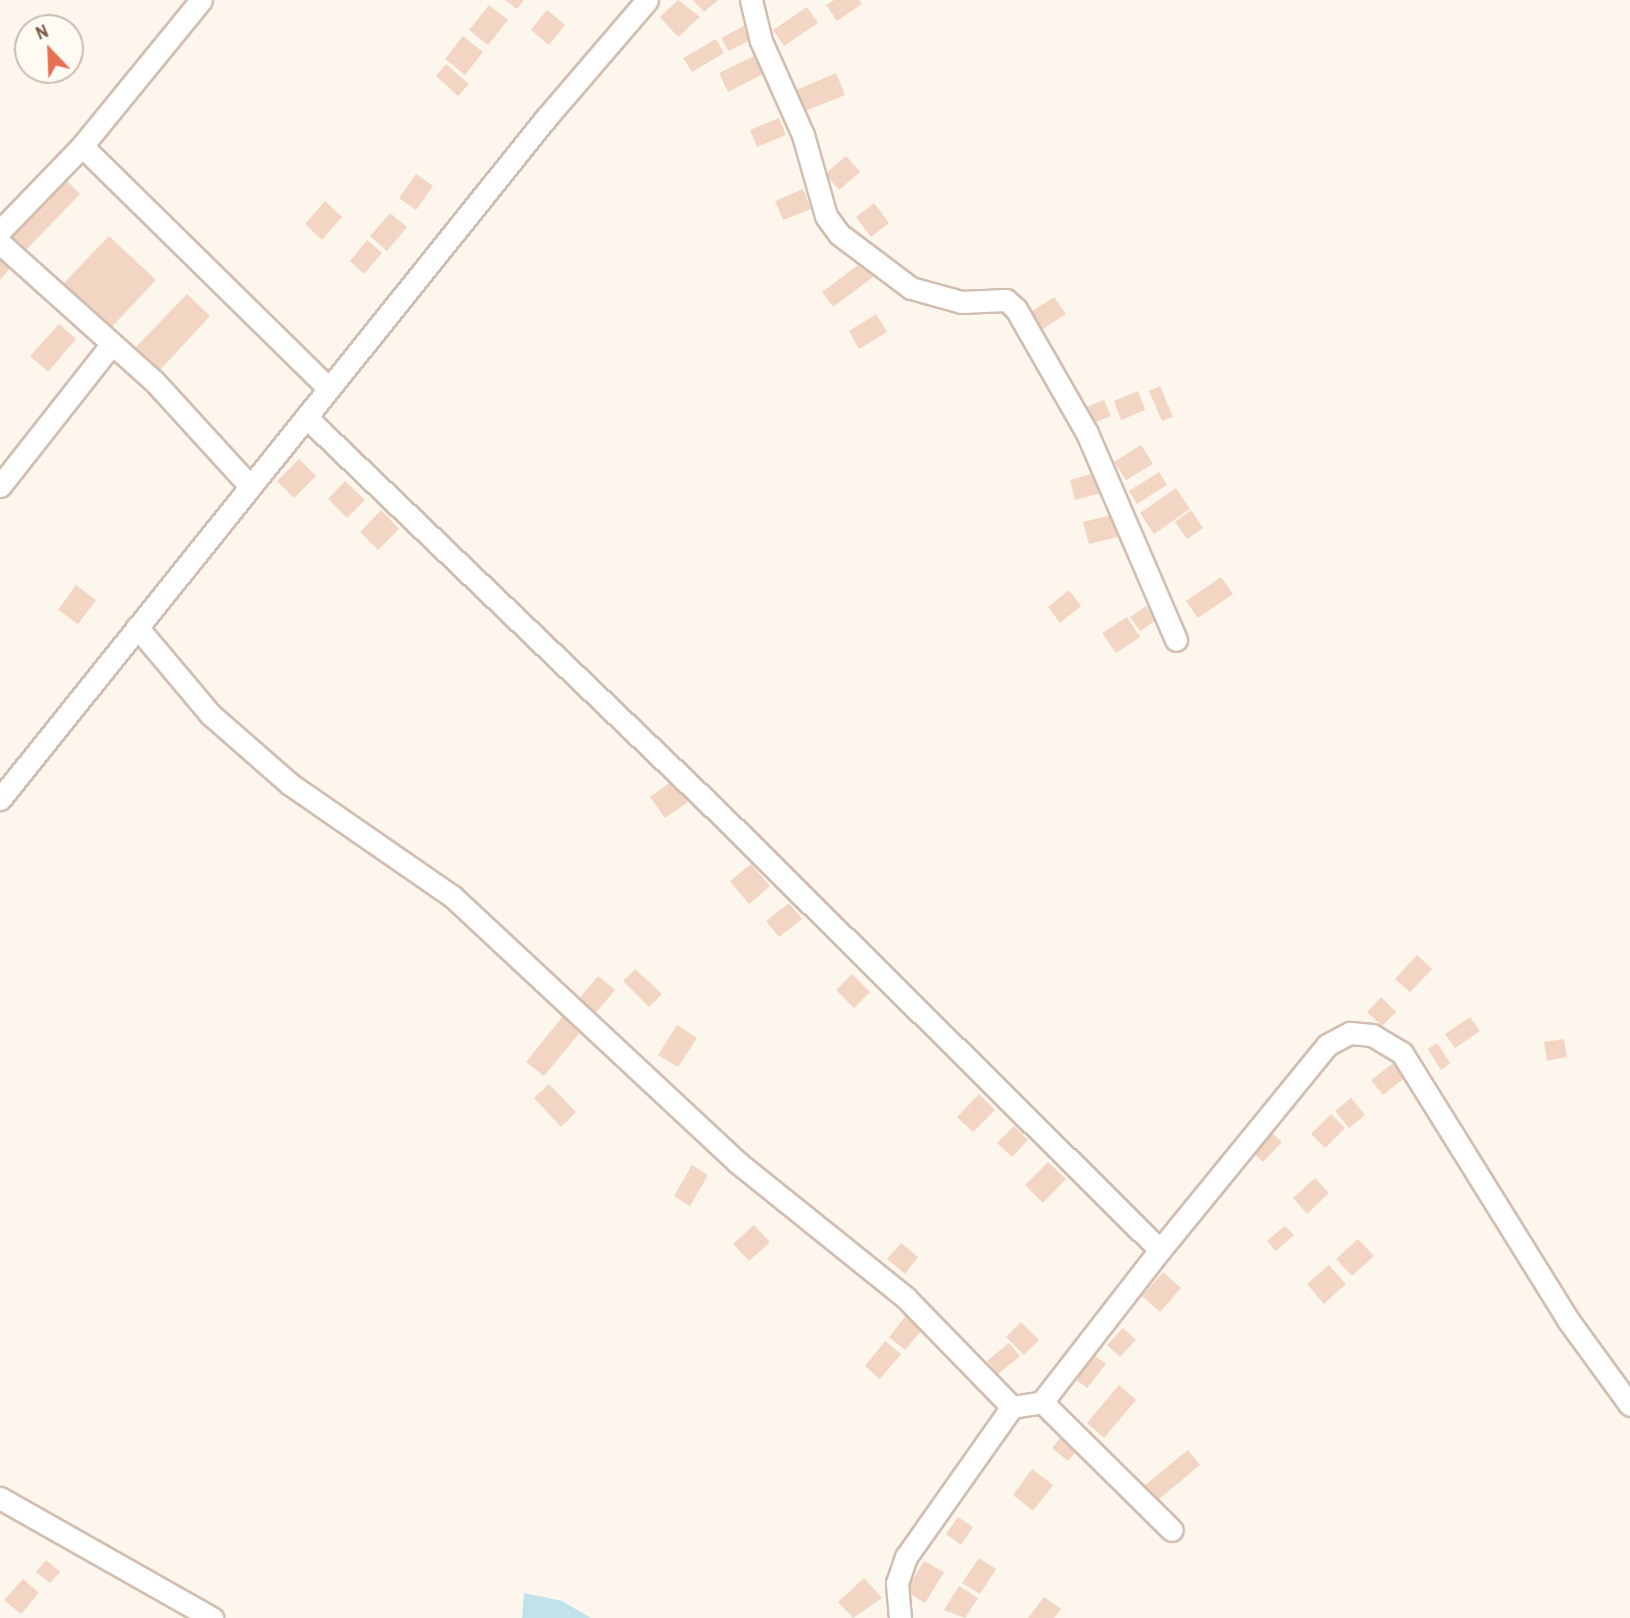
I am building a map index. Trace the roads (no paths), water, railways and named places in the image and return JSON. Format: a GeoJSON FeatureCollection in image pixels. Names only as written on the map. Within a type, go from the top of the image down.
{"type":"FeatureCollection","features":[{"type":"Feature","properties":{"kind":"street"},"geometry":{"type":"LineString","coordinates":[[0,231],[82,146],[201,0]]}},
{"type":"Feature","properties":{"kind":"street"},"geometry":{"type":"LineString","coordinates":[[0,799],[250,486],[648,0]]}},
{"type":"Feature","properties":{"kind":"street"},"geometry":{"type":"LineString","coordinates":[[751,0],[827,216],[839,234],[911,288],[961,302],[1006,300],[1016,309],[1093,445],[1176,640]]}},
{"type":"Feature","properties":{"kind":"street"},"geometry":{"type":"LineString","coordinates":[[82,146],[329,389]]}},
{"type":"Feature","properties":{"kind":"street"},"geometry":{"type":"LineString","coordinates":[[0,243],[154,381],[250,486]]}},
{"type":"Feature","properties":{"kind":"street"},"geometry":{"type":"LineString","coordinates":[[0,486],[111,345]]}},
{"type":"Feature","properties":{"kind":"street"},"geometry":{"type":"LineString","coordinates":[[306,417],[716,810],[1160,1250]]}},
{"type":"Feature","properties":{"kind":"street"},"geometry":{"type":"LineString","coordinates":[[137,627],[210,714],[290,784],[452,896],[737,1162],[906,1298],[1012,1407]]}},
{"type":"Feature","properties":{"kind":"street"},"geometry":{"type":"LineString","coordinates":[[900,1618],[897,1583],[906,1557],[1012,1407],[1042,1402],[1160,1250],[1328,1045],[1350,1033],[1372,1035],[1402,1053],[1568,1320],[1630,1405]]}},
{"type":"Feature","properties":{"kind":"street"},"geometry":{"type":"LineString","coordinates":[[1042,1402],[1172,1530]]}},
{"type":"Feature","properties":{"kind":"street"},"geometry":{"type":"LineString","coordinates":[[0,1498],[212,1618]]}},
{"type":"Feature","properties":{"kind":"water"},"geometry":{"type":"Polygon","coordinates":[[[524,1593],[562,1601],[591,1618],[522,1618],[524,1593]]]}}]}
